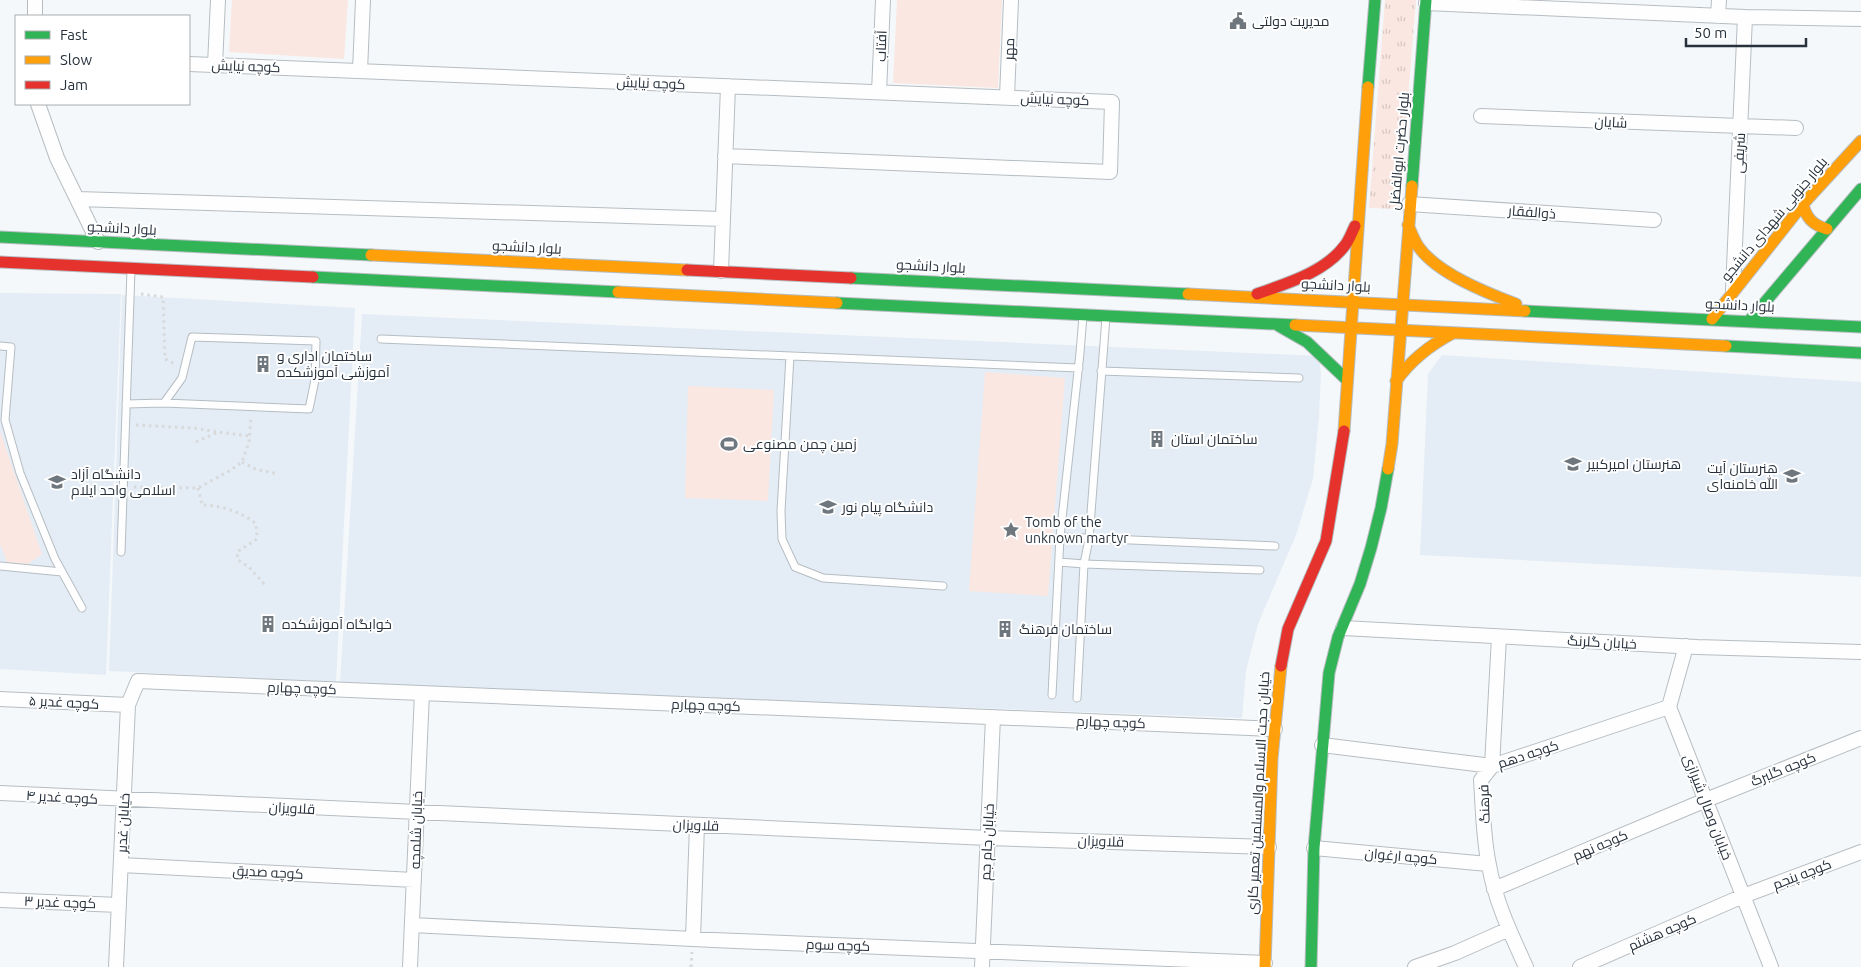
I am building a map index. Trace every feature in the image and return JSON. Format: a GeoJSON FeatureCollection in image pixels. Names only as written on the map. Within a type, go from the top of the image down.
{"type":"FeatureCollection","features":[{"type":"Feature","properties":{"kind":"main road"},"geometry":{"type":"LineString","coordinates":[[1352,301],[1375,0]]}},
{"type":"Feature","properties":{"kind":"main road","name":"بلوار حضرت ابوالفضل"},"geometry":{"type":"LineString","coordinates":[[1402,304],[1426,1]]}},
{"type":"Feature","properties":{"kind":"main road","name":"بلوار جنوبی شهدای دانشجو"},"geometry":{"type":"LineString","coordinates":[[1712,319],[1733,290],[1803,204],[1861,141]]}},
{"type":"Feature","properties":{"kind":"main road"},"geometry":{"type":"LineString","coordinates":[[1749,321],[1861,189]]}},
{"type":"Feature","properties":{"kind":"main road"},"geometry":{"type":"LineString","coordinates":[[1803,204],[1805,214],[1810,222],[1818,227],[1827,229]]}},
{"type":"Feature","properties":{"kind":"main road"},"geometry":{"type":"LineString","coordinates":[[1252,296],[1299,277],[1329,261],[1346,244],[1357,222]]}},
{"type":"Feature","properties":{"kind":"main road"},"geometry":{"type":"LineString","coordinates":[[1408,226],[1420,249],[1450,273],[1495,296],[1532,310]]}},
{"type":"Feature","properties":{"kind":"main road","name":"بلوار دانشجو"},"geometry":{"type":"LineString","coordinates":[[0,237],[1252,296],[1861,327]]}},
{"type":"Feature","properties":{"kind":"main road"},"geometry":{"type":"LineString","coordinates":[[0,262],[1861,353]]}},
{"type":"Feature","properties":{"kind":"main road","name":"خیابان حجت الاسلام والمسلمین تعمیر کاری"},"geometry":{"type":"LineString","coordinates":[[1265,965],[1269,847],[1280,669],[1288,629],[1326,541],[1343,440],[1352,301]]}},
{"type":"Feature","properties":{"kind":"main road"},"geometry":{"type":"LineString","coordinates":[[1311,967],[1314,848],[1329,673],[1338,637],[1360,584],[1381,508],[1392,444],[1402,304]]}},
{"type":"Feature","properties":{"kind":"main road"},"geometry":{"type":"LineString","coordinates":[[1274,324],[1297,336],[1309,345],[1347,380]]}},
{"type":"Feature","properties":{"kind":"main road"},"geometry":{"type":"LineString","coordinates":[[1396,381],[1424,351],[1440,339],[1454,333]]}},
{"type":"Feature","properties":{"kind":"street"},"geometry":{"type":"LineString","coordinates":[[35,0],[35,15]]}},
{"type":"Feature","properties":{"kind":"street"},"geometry":{"type":"LineString","coordinates":[[215,65],[218,0]]}},
{"type":"Feature","properties":{"kind":"street"},"geometry":{"type":"LineString","coordinates":[[360,71],[363,0]]}},
{"type":"Feature","properties":{"kind":"street","name":"آفتاب"},"geometry":{"type":"LineString","coordinates":[[879,92],[883,0]]}},
{"type":"Feature","properties":{"kind":"street","name":"مهر"},"geometry":{"type":"LineString","coordinates":[[1007,97],[1011,0]]}},
{"type":"Feature","properties":{"kind":"street"},"geometry":{"type":"LineString","coordinates":[[1718,16],[1719,0]]}},
{"type":"Feature","properties":{"kind":"street"},"geometry":{"type":"LineString","coordinates":[[1426,1],[1632,6],[1718,16],[1861,19]]}},
{"type":"Feature","properties":{"kind":"street","name":"شریفی"},"geometry":{"type":"LineString","coordinates":[[1733,290],[1746,17]]}},
{"type":"Feature","properties":{"kind":"street","name":"كوچه نيايش"},"geometry":{"type":"LineString","coordinates":[[190,64],[1112,102],[1110,172],[725,156]]}},
{"type":"Feature","properties":{"kind":"street"},"geometry":{"type":"LineString","coordinates":[[721,271],[728,86]]}},
{"type":"Feature","properties":{"kind":"street"},"geometry":{"type":"LineString","coordinates":[[38,105],[58,158],[98,242]]}},
{"type":"Feature","properties":{"kind":"street","name":"شایان"},"geometry":{"type":"LineString","coordinates":[[1481,116],[1796,128]]}},
{"type":"Feature","properties":{"kind":"street"},"geometry":{"type":"LineString","coordinates":[[77,199],[723,218]]}},
{"type":"Feature","properties":{"kind":"street","name":"ذوالفقار"},"geometry":{"type":"LineString","coordinates":[[1410,204],[1654,220]]}},
{"type":"Feature","properties":{"kind":"street","name":"خیابان گلرنگ"},"geometry":{"type":"LineString","coordinates":[[1343,628],[1686,646],[1861,652]]}},
{"type":"Feature","properties":{"kind":"street","name":"فرهنگ"},"geometry":{"type":"LineString","coordinates":[[1498,637],[1492,766],[1481,780],[1488,864],[1494,889],[1526,967]]}},
{"type":"Feature","properties":{"kind":"street"},"geometry":{"type":"LineString","coordinates":[[1669,707],[1686,646]]}},
{"type":"Feature","properties":{"kind":"street","name":"کوچه چهارم"},"geometry":{"type":"LineString","coordinates":[[138,681],[1275,730]]}},
{"type":"Feature","properties":{"kind":"street","name":"خیابان غدیر"},"geometry":{"type":"LineString","coordinates":[[116,967],[128,705],[138,681]]}},
{"type":"Feature","properties":{"kind":"street","name":"خیابان شلمچه"},"geometry":{"type":"LineString","coordinates":[[410,967],[422,693]]}},
{"type":"Feature","properties":{"kind":"street","name":"کوچه غدیر ۵"},"geometry":{"type":"LineString","coordinates":[[0,699],[128,705]]}},
{"type":"Feature","properties":{"kind":"street","name":"کوچه دهم"},"geometry":{"type":"LineString","coordinates":[[1322,745],[1492,766],[1669,707]]}},
{"type":"Feature","properties":{"kind":"street","name":"خیابان وصال شیرازی"},"geometry":{"type":"LineString","coordinates":[[1669,707],[1771,967]]}},
{"type":"Feature","properties":{"kind":"street","name":"خیابان جام جم"},"geometry":{"type":"LineString","coordinates":[[982,967],[993,718]]}},
{"type":"Feature","properties":{"kind":"street","name":"کوچه گلبرگ"},"geometry":{"type":"LineString","coordinates":[[1706,800],[1861,738]]}},
{"type":"Feature","properties":{"kind":"street","name":"کوچه غدیر ۴"},"geometry":{"type":"LineString","coordinates":[[0,794],[124,800]]}},
{"type":"Feature","properties":{"kind":"street","name":"قلاویزان"},"geometry":{"type":"LineString","coordinates":[[124,800],[988,838],[1269,847]]}},
{"type":"Feature","properties":{"kind":"street","name":"کوچه نهم"},"geometry":{"type":"LineString","coordinates":[[1494,889],[1706,800]]}},
{"type":"Feature","properties":{"kind":"street"},"geometry":{"type":"LineString","coordinates":[[693,939],[697,825]]}},
{"type":"Feature","properties":{"kind":"street","name":"کوچه ارغوان"},"geometry":{"type":"LineString","coordinates":[[1314,848],[1488,864]]}},
{"type":"Feature","properties":{"kind":"street","name":"کوچه پنجم"},"geometry":{"type":"LineString","coordinates":[[1743,896],[1861,852]]}},
{"type":"Feature","properties":{"kind":"street","name":"کوچه صدیق"},"geometry":{"type":"LineString","coordinates":[[121,865],[414,880]]}},
{"type":"Feature","properties":{"kind":"street","name":"کوچه هشتم"},"geometry":{"type":"LineString","coordinates":[[1580,967],[1743,896]]}},
{"type":"Feature","properties":{"kind":"street","name":"کوچه غدیر ۳"},"geometry":{"type":"LineString","coordinates":[[0,900],[119,905]]}},
{"type":"Feature","properties":{"kind":"street","name":"کوچه سوم"},"geometry":{"type":"LineString","coordinates":[[412,925],[982,951],[1202,964],[1265,965]]}},
{"type":"Feature","properties":{"kind":"street"},"geometry":{"type":"LineString","coordinates":[[1415,967],[1455,953],[1509,929]]}},
{"type":"Feature","properties":{"kind":"lane"},"geometry":{"type":"LineString","coordinates":[[121,552],[131,269]]}},
{"type":"Feature","properties":{"kind":"lane"},"geometry":{"type":"LineString","coordinates":[[1052,695],[1060,537],[1079,368],[1082,315]]}},
{"type":"Feature","properties":{"kind":"lane"},"geometry":{"type":"LineString","coordinates":[[1077,698],[1084,564],[1089,539],[1106,316]]}},
{"type":"Feature","properties":{"kind":"lane"},"geometry":{"type":"LineString","coordinates":[[126,404],[164,403],[309,409],[315,380],[316,341],[192,337],[182,378],[164,403]]}},
{"type":"Feature","properties":{"kind":"lane"},"geometry":{"type":"LineString","coordinates":[[381,339],[1079,368]]}},
{"type":"Feature","properties":{"kind":"lane"},"geometry":{"type":"LineString","coordinates":[[0,346],[11,347],[5,420],[20,473],[55,559],[82,608]]}},
{"type":"Feature","properties":{"kind":"lane"},"geometry":{"type":"LineString","coordinates":[[790,356],[781,530],[782,539],[795,567],[823,578],[943,586]]}},
{"type":"Feature","properties":{"kind":"lane"},"geometry":{"type":"LineString","coordinates":[[1101,371],[1299,378]]}},
{"type":"Feature","properties":{"kind":"lane"},"geometry":{"type":"LineString","coordinates":[[1060,537],[1275,546]]}},
{"type":"Feature","properties":{"kind":"lane"},"geometry":{"type":"LineString","coordinates":[[1059,562],[1260,570]]}},
{"type":"Feature","properties":{"kind":"lane"},"geometry":{"type":"LineString","coordinates":[[0,566],[62,572]]}},
{"type":"Feature","properties":{"kind":"path"},"geometry":{"type":"LineString","coordinates":[[130,292],[163,297],[165,359]]}},
{"type":"Feature","properties":{"kind":"path"},"geometry":{"type":"LineString","coordinates":[[124,487],[198,488],[242,462],[250,436],[251,406]]}},
{"type":"Feature","properties":{"kind":"path"},"geometry":{"type":"LineString","coordinates":[[145,426],[194,428],[250,436]]}},
{"type":"Feature","properties":{"kind":"path"},"geometry":{"type":"LineString","coordinates":[[196,442],[218,432]]}},
{"type":"Feature","properties":{"kind":"path"},"geometry":{"type":"LineString","coordinates":[[242,462],[255,469],[278,474]]}},
{"type":"Feature","properties":{"kind":"path"},"geometry":{"type":"LineString","coordinates":[[198,488],[202,505],[218,505],[248,516],[256,524],[257,539],[237,552],[238,560],[249,567],[266,586]]}},
{"type":"Feature","properties":{"kind":"shaded area","name":"دانشگاه آزاد اسلامی واحد ایلام"},"geometry":{"type":"Polygon","coordinates":[[[0,293],[121,294],[106,675],[0,669],[0,293]]]}},
{"type":"Feature","properties":{"kind":"shaded area"},"geometry":{"type":"Polygon","coordinates":[[[122,295],[355,308],[336,682],[109,671],[122,295]]]}},
{"type":"Feature","properties":{"kind":"shaded area","name":"دانشگاه پیام نور"},"geometry":{"type":"Polygon","coordinates":[[[362,314],[1319,356],[1321,374],[1319,417],[1313,479],[1296,535],[1258,624],[1246,671],[1242,718],[340,684],[362,314]]]}},
{"type":"Feature","properties":{"kind":"shaded area","name":"هنرستان امیرکبیر"},"geometry":{"type":"Polygon","coordinates":[[[1442,355],[1861,382],[1861,577],[1420,555],[1428,374],[1442,355]]]}},
{"type":"Feature","properties":{"kind":"green space"},"geometry":{"type":"Polygon","coordinates":[[[232,0],[348,0],[344,59],[229,52],[232,0]]]}},
{"type":"Feature","properties":{"kind":"green space"},"geometry":{"type":"Polygon","coordinates":[[[897,0],[1002,0],[998,88],[893,83],[897,0]]]}},
{"type":"Feature","properties":{"kind":"green space"},"geometry":{"type":"Polygon","coordinates":[[[1385,0],[1416,0],[1399,209],[1369,208],[1385,0]]]}},
{"type":"Feature","properties":{"kind":"green space"},"geometry":{"type":"Polygon","coordinates":[[[985,372],[1065,378],[1048,596],[969,591],[985,372]]]}},
{"type":"Feature","properties":{"kind":"green space","name":"زمین چمن مصنوعی"},"geometry":{"type":"Polygon","coordinates":[[[688,386],[774,390],[768,501],[685,498],[688,386]]]}},
{"type":"Feature","properties":{"kind":"green space"},"geometry":{"type":"Polygon","coordinates":[[[0,431],[42,554],[28,564],[7,562],[0,544],[0,431]]]}},
{"type":"Feature","properties":{"kind":"traffic: fast"},"geometry":{"type":"LineString","coordinates":[[1368,87],[1375,0]]}},
{"type":"Feature","properties":{"kind":"traffic: fast"},"geometry":{"type":"LineString","coordinates":[[1412,186],[1426,0]]}},
{"type":"Feature","properties":{"kind":"traffic: fast"},"geometry":{"type":"LineString","coordinates":[[1749,321],[1861,189]]}},
{"type":"Feature","properties":{"kind":"traffic: fast"},"geometry":{"type":"LineString","coordinates":[[0,237],[371,255]]}},
{"type":"Feature","properties":{"kind":"traffic: fast"},"geometry":{"type":"LineString","coordinates":[[313,277],[618,292]]}},
{"type":"Feature","properties":{"kind":"traffic: fast"},"geometry":{"type":"LineString","coordinates":[[851,278],[1188,294]]}},
{"type":"Feature","properties":{"kind":"traffic: fast"},"geometry":{"type":"LineString","coordinates":[[837,303],[1295,325]]}},
{"type":"Feature","properties":{"kind":"traffic: fast"},"geometry":{"type":"LineString","coordinates":[[1525,311],[1861,327]]}},
{"type":"Feature","properties":{"kind":"traffic: fast"},"geometry":{"type":"LineString","coordinates":[[1279,326],[1307,342],[1347,380]]}},
{"type":"Feature","properties":{"kind":"traffic: fast"},"geometry":{"type":"LineString","coordinates":[[1726,346],[1861,353]]}},
{"type":"Feature","properties":{"kind":"traffic: fast"},"geometry":{"type":"LineString","coordinates":[[1311,967],[1314,848],[1329,673],[1338,637],[1360,584],[1371,548],[1388,469]]}},
{"type":"Feature","properties":{"kind":"traffic: slow"},"geometry":{"type":"LineString","coordinates":[[1344,431],[1368,87]]}},
{"type":"Feature","properties":{"kind":"traffic: slow"},"geometry":{"type":"LineString","coordinates":[[1712,319],[1803,204],[1861,141]]}},
{"type":"Feature","properties":{"kind":"traffic: slow"},"geometry":{"type":"LineString","coordinates":[[1388,469],[1392,444],[1412,186]]}},
{"type":"Feature","properties":{"kind":"traffic: slow"},"geometry":{"type":"LineString","coordinates":[[1803,204],[1811,220],[1827,229]]}},
{"type":"Feature","properties":{"kind":"traffic: slow"},"geometry":{"type":"LineString","coordinates":[[1408,225],[1418,246],[1437,265],[1463,281],[1516,304]]}},
{"type":"Feature","properties":{"kind":"traffic: slow"},"geometry":{"type":"LineString","coordinates":[[371,255],[687,270]]}},
{"type":"Feature","properties":{"kind":"traffic: slow"},"geometry":{"type":"LineString","coordinates":[[618,292],[837,303]]}},
{"type":"Feature","properties":{"kind":"traffic: slow"},"geometry":{"type":"LineString","coordinates":[[1188,294],[1525,311]]}},
{"type":"Feature","properties":{"kind":"traffic: slow"},"geometry":{"type":"LineString","coordinates":[[1295,325],[1726,346]]}},
{"type":"Feature","properties":{"kind":"traffic: slow"},"geometry":{"type":"LineString","coordinates":[[1396,381],[1408,366],[1422,354],[1453,333]]}},
{"type":"Feature","properties":{"kind":"traffic: slow"},"geometry":{"type":"LineString","coordinates":[[1265,967],[1272,759],[1281,666]]}},
{"type":"Feature","properties":{"kind":"traffic: jam"},"geometry":{"type":"LineString","coordinates":[[1257,294],[1306,275],[1328,262],[1346,244],[1355,226]]}},
{"type":"Feature","properties":{"kind":"traffic: jam"},"geometry":{"type":"LineString","coordinates":[[0,262],[313,277]]}},
{"type":"Feature","properties":{"kind":"traffic: jam"},"geometry":{"type":"LineString","coordinates":[[687,270],[851,278]]}},
{"type":"Feature","properties":{"kind":"traffic: jam"},"geometry":{"type":"LineString","coordinates":[[1281,666],[1288,629],[1326,541],[1344,431]]}},
{"type":"Feature","properties":{"kind":"place","name":"مدیریت دولتی"},"geometry":{"type":"Point","coordinates":[1238,21]}},
{"type":"Feature","properties":{"kind":"place","name":"ساختمان اداری و آموزشی آموزشکده"},"geometry":{"type":"Point","coordinates":[263,364]}},
{"type":"Feature","properties":{"kind":"place","name":"ساختمان استان"},"geometry":{"type":"Point","coordinates":[1157,439]}},
{"type":"Feature","properties":{"kind":"place","name":"زمین چمن مصنوعی"},"geometry":{"type":"Point","coordinates":[729,444]}},
{"type":"Feature","properties":{"kind":"place","name":"هنرستان امیرکبیر"},"geometry":{"type":"Point","coordinates":[1573,464]}},
{"type":"Feature","properties":{"kind":"place","name":"هنرستان آیت الله خامنه‌ای"},"geometry":{"type":"Point","coordinates":[1792,476]}},
{"type":"Feature","properties":{"kind":"place","name":"دانشگاه آزاد اسلامی واحد ایلام"},"geometry":{"type":"Point","coordinates":[57,482]}},
{"type":"Feature","properties":{"kind":"place","name":"دانشگاه پیام نور"},"geometry":{"type":"Point","coordinates":[828,507]}},
{"type":"Feature","properties":{"kind":"place","name":"Tomb of the unknown martyr"},"geometry":{"type":"Point","coordinates":[1011,530]}},
{"type":"Feature","properties":{"kind":"place","name":"خوابگاه آموزشکده"},"geometry":{"type":"Point","coordinates":[268,624]}},
{"type":"Feature","properties":{"kind":"place","name":"ساختمان فرهنگ"},"geometry":{"type":"Point","coordinates":[1005,629]}}]}
